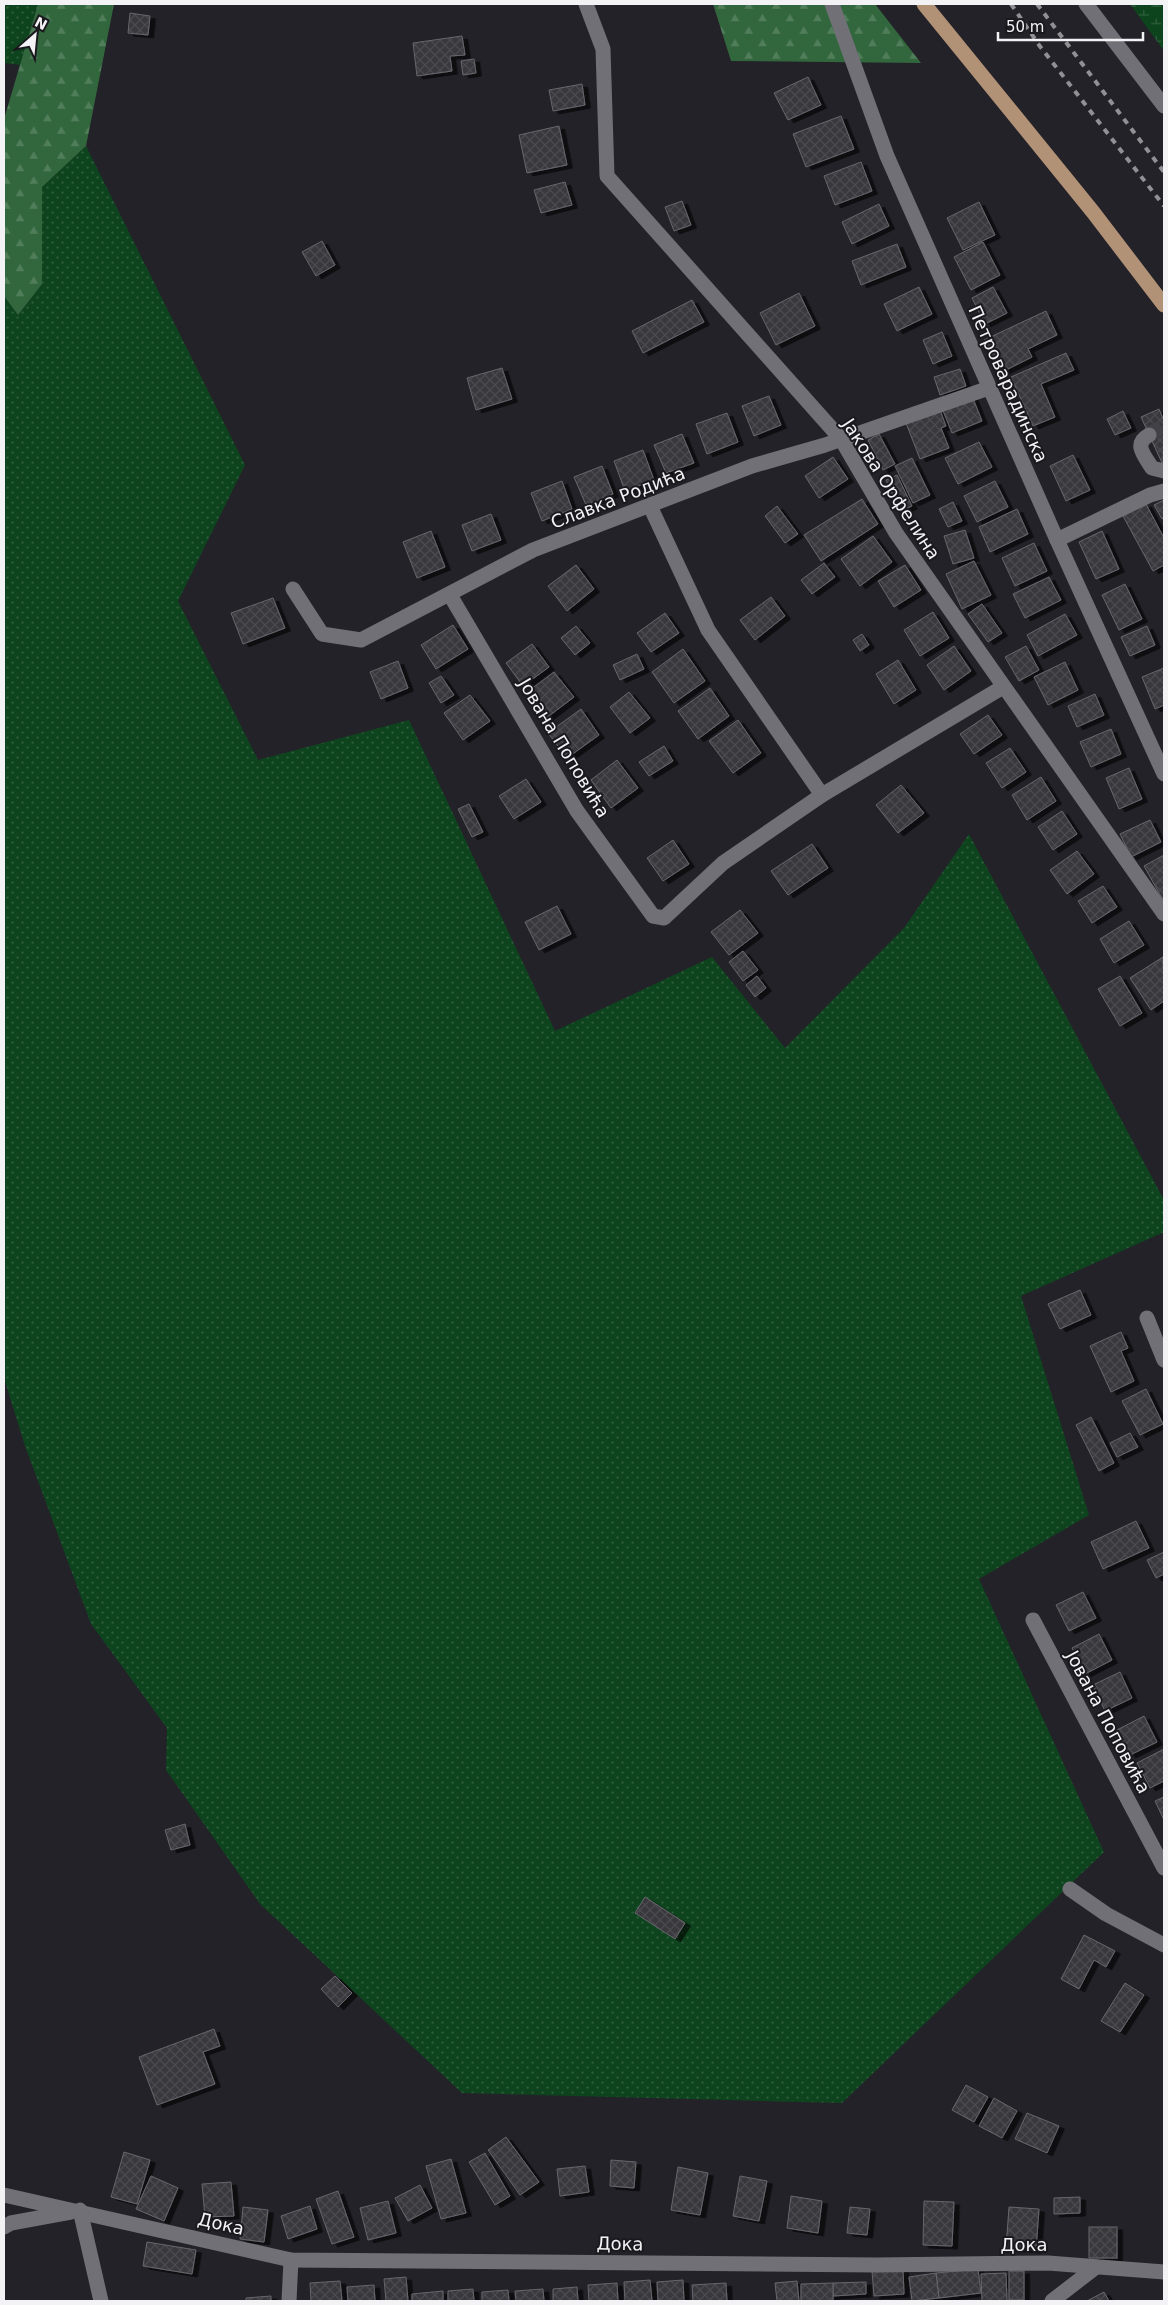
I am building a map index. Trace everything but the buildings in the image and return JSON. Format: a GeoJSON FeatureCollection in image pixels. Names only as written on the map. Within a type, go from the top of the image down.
{"type":"FeatureCollection","features":[{"type":"Feature","properties":{"kind":"main road"},"geometry":{"type":"LineString","coordinates":[[924,4],[1093,212],[1164,305]]}},
{"type":"Feature","properties":{"kind":"street","name":"Јакова Орфелина"},"geometry":{"type":"LineString","coordinates":[[586,4],[603,49],[607,176],[841,440],[896,533],[1164,914]]}},
{"type":"Feature","properties":{"kind":"street","name":"Петроварадинска"},"geometry":{"type":"LineString","coordinates":[[832,4],[886,156],[1057,540],[1164,774]]}},
{"type":"Feature","properties":{"kind":"street"},"geometry":{"type":"LineString","coordinates":[[1086,4],[1164,106]]}},
{"type":"Feature","properties":{"kind":"street","name":"Славка Родића"},"geometry":{"type":"LineString","coordinates":[[293,589],[322,634],[361,640],[533,550],[752,466],[841,440],[989,388]]}},
{"type":"Feature","properties":{"kind":"street"},"geometry":{"type":"LineString","coordinates":[[1149,435],[1142,439],[1139,444],[1140,450],[1152,468],[1164,471]]}},
{"type":"Feature","properties":{"kind":"street"},"geometry":{"type":"LineString","coordinates":[[1057,540],[1150,495],[1164,491]]}},
{"type":"Feature","properties":{"kind":"street"},"geometry":{"type":"LineString","coordinates":[[650,506],[708,630],[822,794],[1003,687]]}},
{"type":"Feature","properties":{"kind":"street","name":"Јована Поповића"},"geometry":{"type":"LineString","coordinates":[[450,595],[577,811],[653,916],[664,918],[723,863],[822,794]]}},
{"type":"Feature","properties":{"kind":"street"},"geometry":{"type":"LineString","coordinates":[[1147,1318],[1164,1360]]}},
{"type":"Feature","properties":{"kind":"street","name":"Јована Поповића"},"geometry":{"type":"LineString","coordinates":[[1033,1620],[1164,1868]]}},
{"type":"Feature","properties":{"kind":"street"},"geometry":{"type":"LineString","coordinates":[[1070,1889],[1106,1914],[1164,1946]]}},
{"type":"Feature","properties":{"kind":"street","name":"Дока"},"geometry":{"type":"LineString","coordinates":[[4,2194],[291,2260],[876,2265],[1048,2263],[1164,2272]]}},
{"type":"Feature","properties":{"kind":"street"},"geometry":{"type":"LineString","coordinates":[[4,2227],[11,2223],[80,2210],[102,2301]]}},
{"type":"Feature","properties":{"kind":"street"},"geometry":{"type":"LineString","coordinates":[[290,2301],[288,2288],[291,2260]]}},
{"type":"Feature","properties":{"kind":"street"},"geometry":{"type":"LineString","coordinates":[[1052,2301],[1096,2267]]}},
{"type":"Feature","properties":{"kind":"green space"},"geometry":{"type":"Polygon","coordinates":[[[4,4],[38,4],[20,65],[4,63],[4,4]]]}},
{"type":"Feature","properties":{"kind":"green space"},"geometry":{"type":"Polygon","coordinates":[[[38,4],[114,4],[86,146],[42,187],[42,284],[18,315],[4,296],[4,119],[38,4]]]}},
{"type":"Feature","properties":{"kind":"green space"},"geometry":{"type":"Polygon","coordinates":[[[713,4],[875,4],[921,63],[731,61],[713,4]]]}},
{"type":"Feature","properties":{"kind":"green space"},"geometry":{"type":"Polygon","coordinates":[[[1130,4],[1164,4],[1164,51],[1130,4]]]}},
{"type":"Feature","properties":{"kind":"green space"},"geometry":{"type":"Polygon","coordinates":[[[86,146],[245,465],[178,601],[258,760],[409,720],[555,1031],[712,957],[785,1048],[904,928],[969,834],[1164,1200],[1164,1232],[1021,1296],[1089,1515],[979,1579],[1104,1852],[842,2103],[462,2093],[260,1904],[166,1770],[167,1728],[91,1624],[25,1446],[4,1378],[4,296],[18,315],[42,284],[42,187],[86,146]]]}},
{"type":"Feature","properties":{"kind":"tunnel"},"geometry":{"type":"LineString","coordinates":[[1149,435],[1164,426]]}},
{"type":"Feature","properties":{"kind":"railway"},"geometry":{"type":"LineString","coordinates":[[1011,4],[1039,45],[1164,206]]}},
{"type":"Feature","properties":{"kind":"railway"},"geometry":{"type":"LineString","coordinates":[[1037,4],[1164,172]]}}]}
